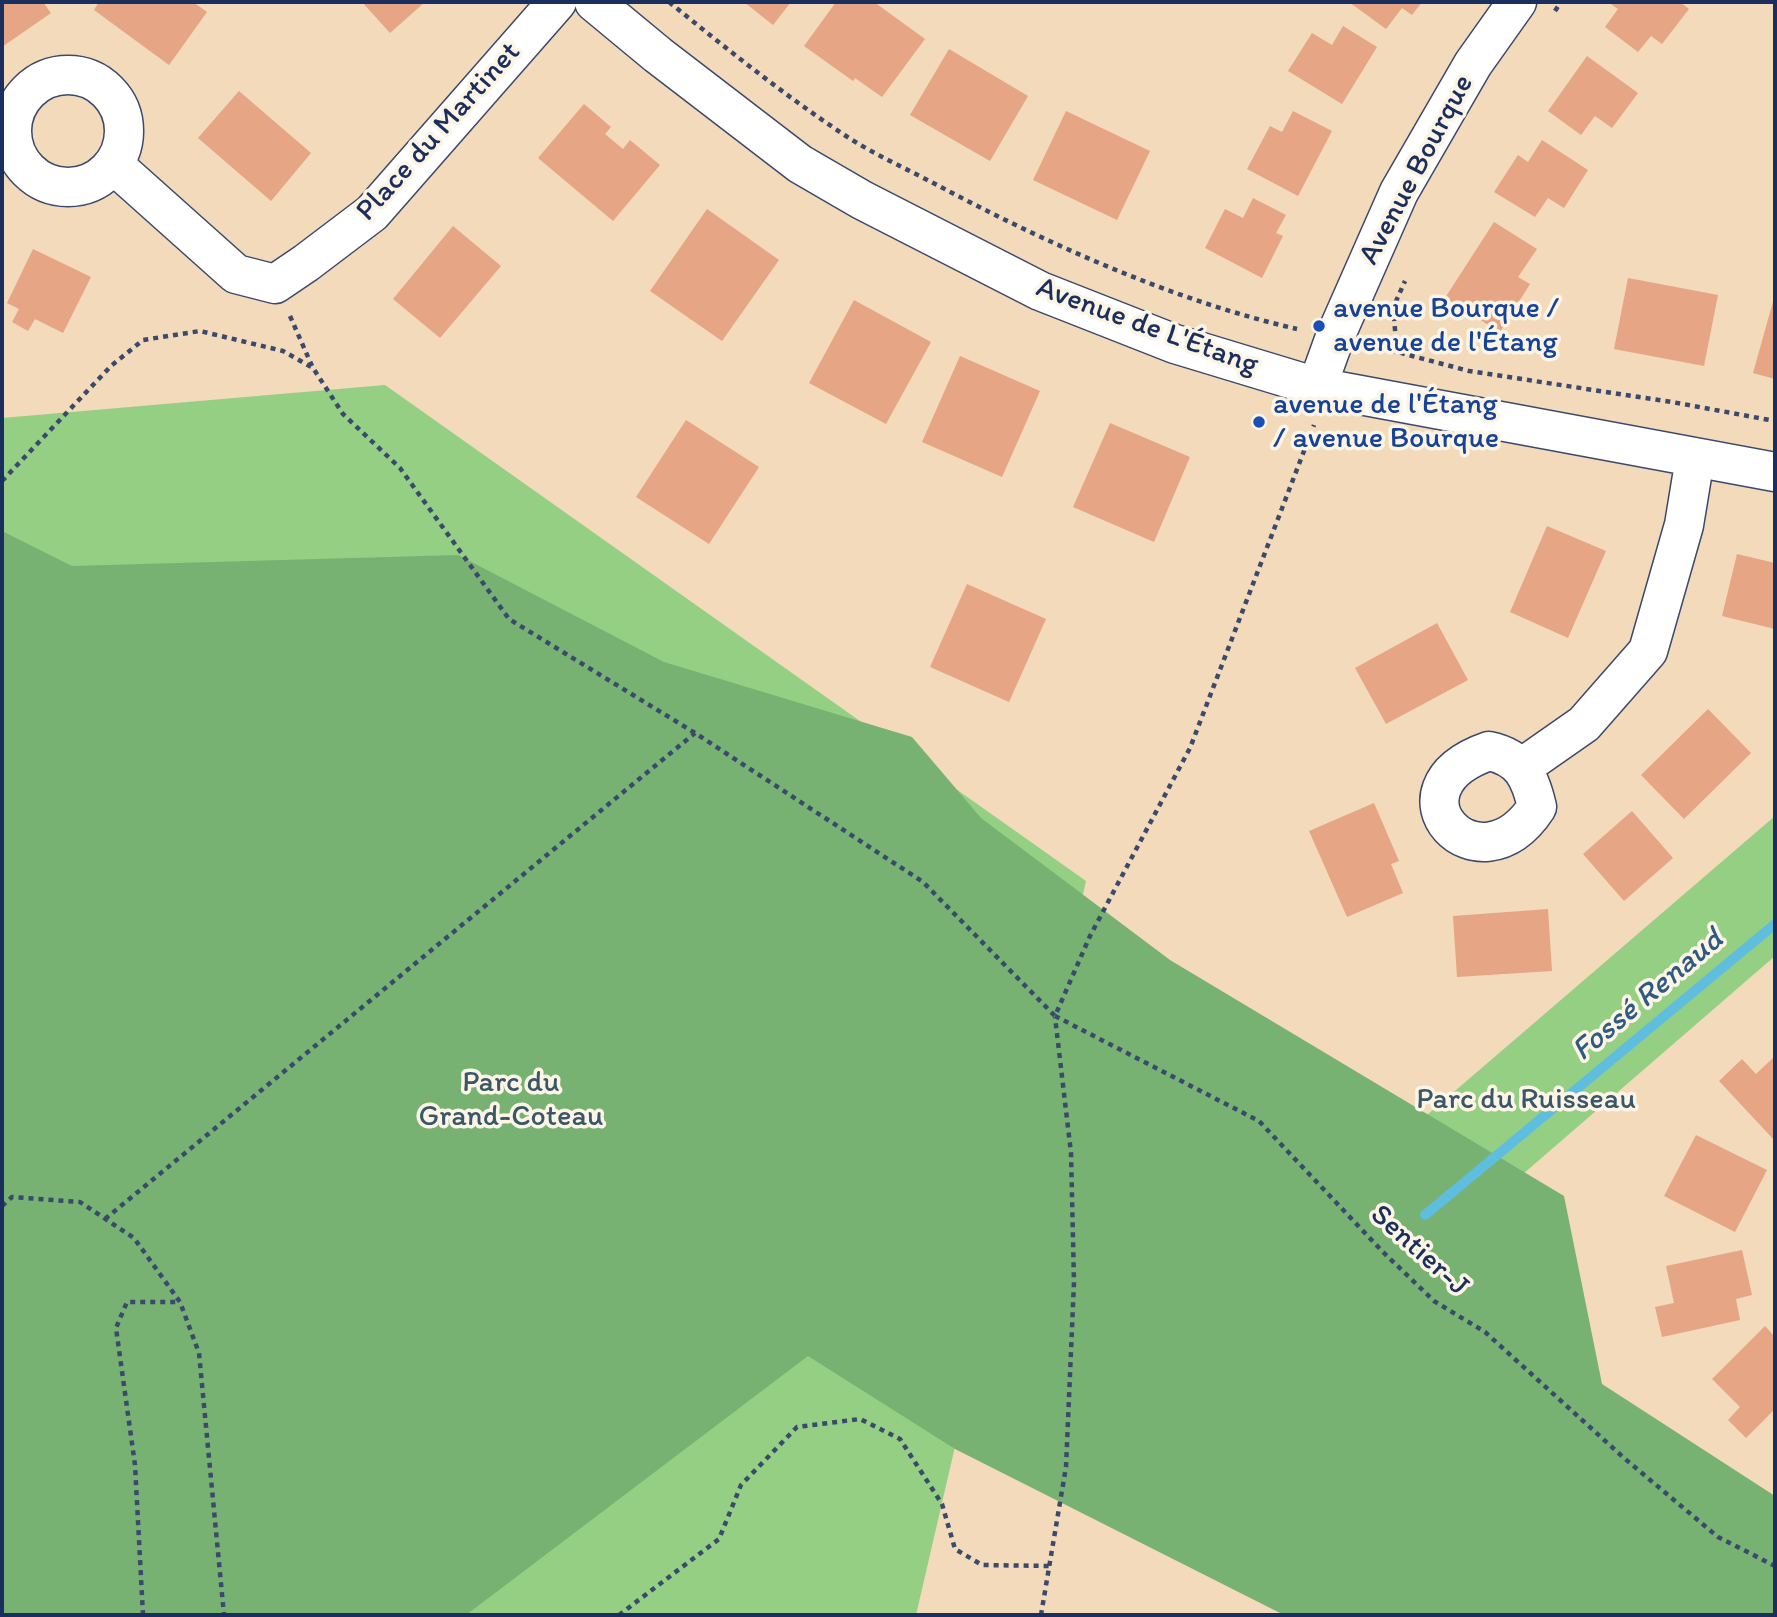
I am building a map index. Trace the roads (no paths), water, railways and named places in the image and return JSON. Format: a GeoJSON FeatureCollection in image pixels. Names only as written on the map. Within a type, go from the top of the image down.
{"type":"FeatureCollection","features":[{"type":"Feature","properties":{"kind":"street","name":"Place du Martinet"},"geometry":{"type":"LineString","coordinates":[[114,165],[236,274],[275,284],[372,213],[557,2]]}},
{"type":"Feature","properties":{"kind":"street","name":"Avenue de L'Étang"},"geometry":{"type":"LineString","coordinates":[[594,2],[800,164],[862,200],[1040,291],[1175,344],[1317,387],[1775,472]]}},
{"type":"Feature","properties":{"kind":"street","name":"Avenue Bourque"},"geometry":{"type":"LineString","coordinates":[[1317,387],[1335,337],[1399,192],[1473,64],[1517,2]]}},
{"type":"Feature","properties":{"kind":"street"},"geometry":{"type":"LineString","coordinates":[[1521,768],[1584,724],[1648,651],[1683,529],[1695,458]]}},
{"type":"Feature","properties":{"kind":"waterway","name":"Fossé Renaud"},"geometry":{"type":"LineString","coordinates":[[1425,1215],[1775,924]]}},
{"type":"Feature","properties":{"kind":"place","name":"avenue Bourque / avenue de l'Étang"},"geometry":{"type":"Point","coordinates":[1319,326]}},
{"type":"Feature","properties":{"kind":"place","name":"avenue de l'Étang / avenue Bourque"},"geometry":{"type":"Point","coordinates":[1259,422]}},
{"type":"Feature","properties":{"kind":"park label","name":"Parc du Grand-Coteau"},"geometry":{"type":"Point","coordinates":[511,1100]}},
{"type":"Feature","properties":{"kind":"park label","name":"Parc du Ruisseau"},"geometry":{"type":"Point","coordinates":[1526,1100]}}]}
